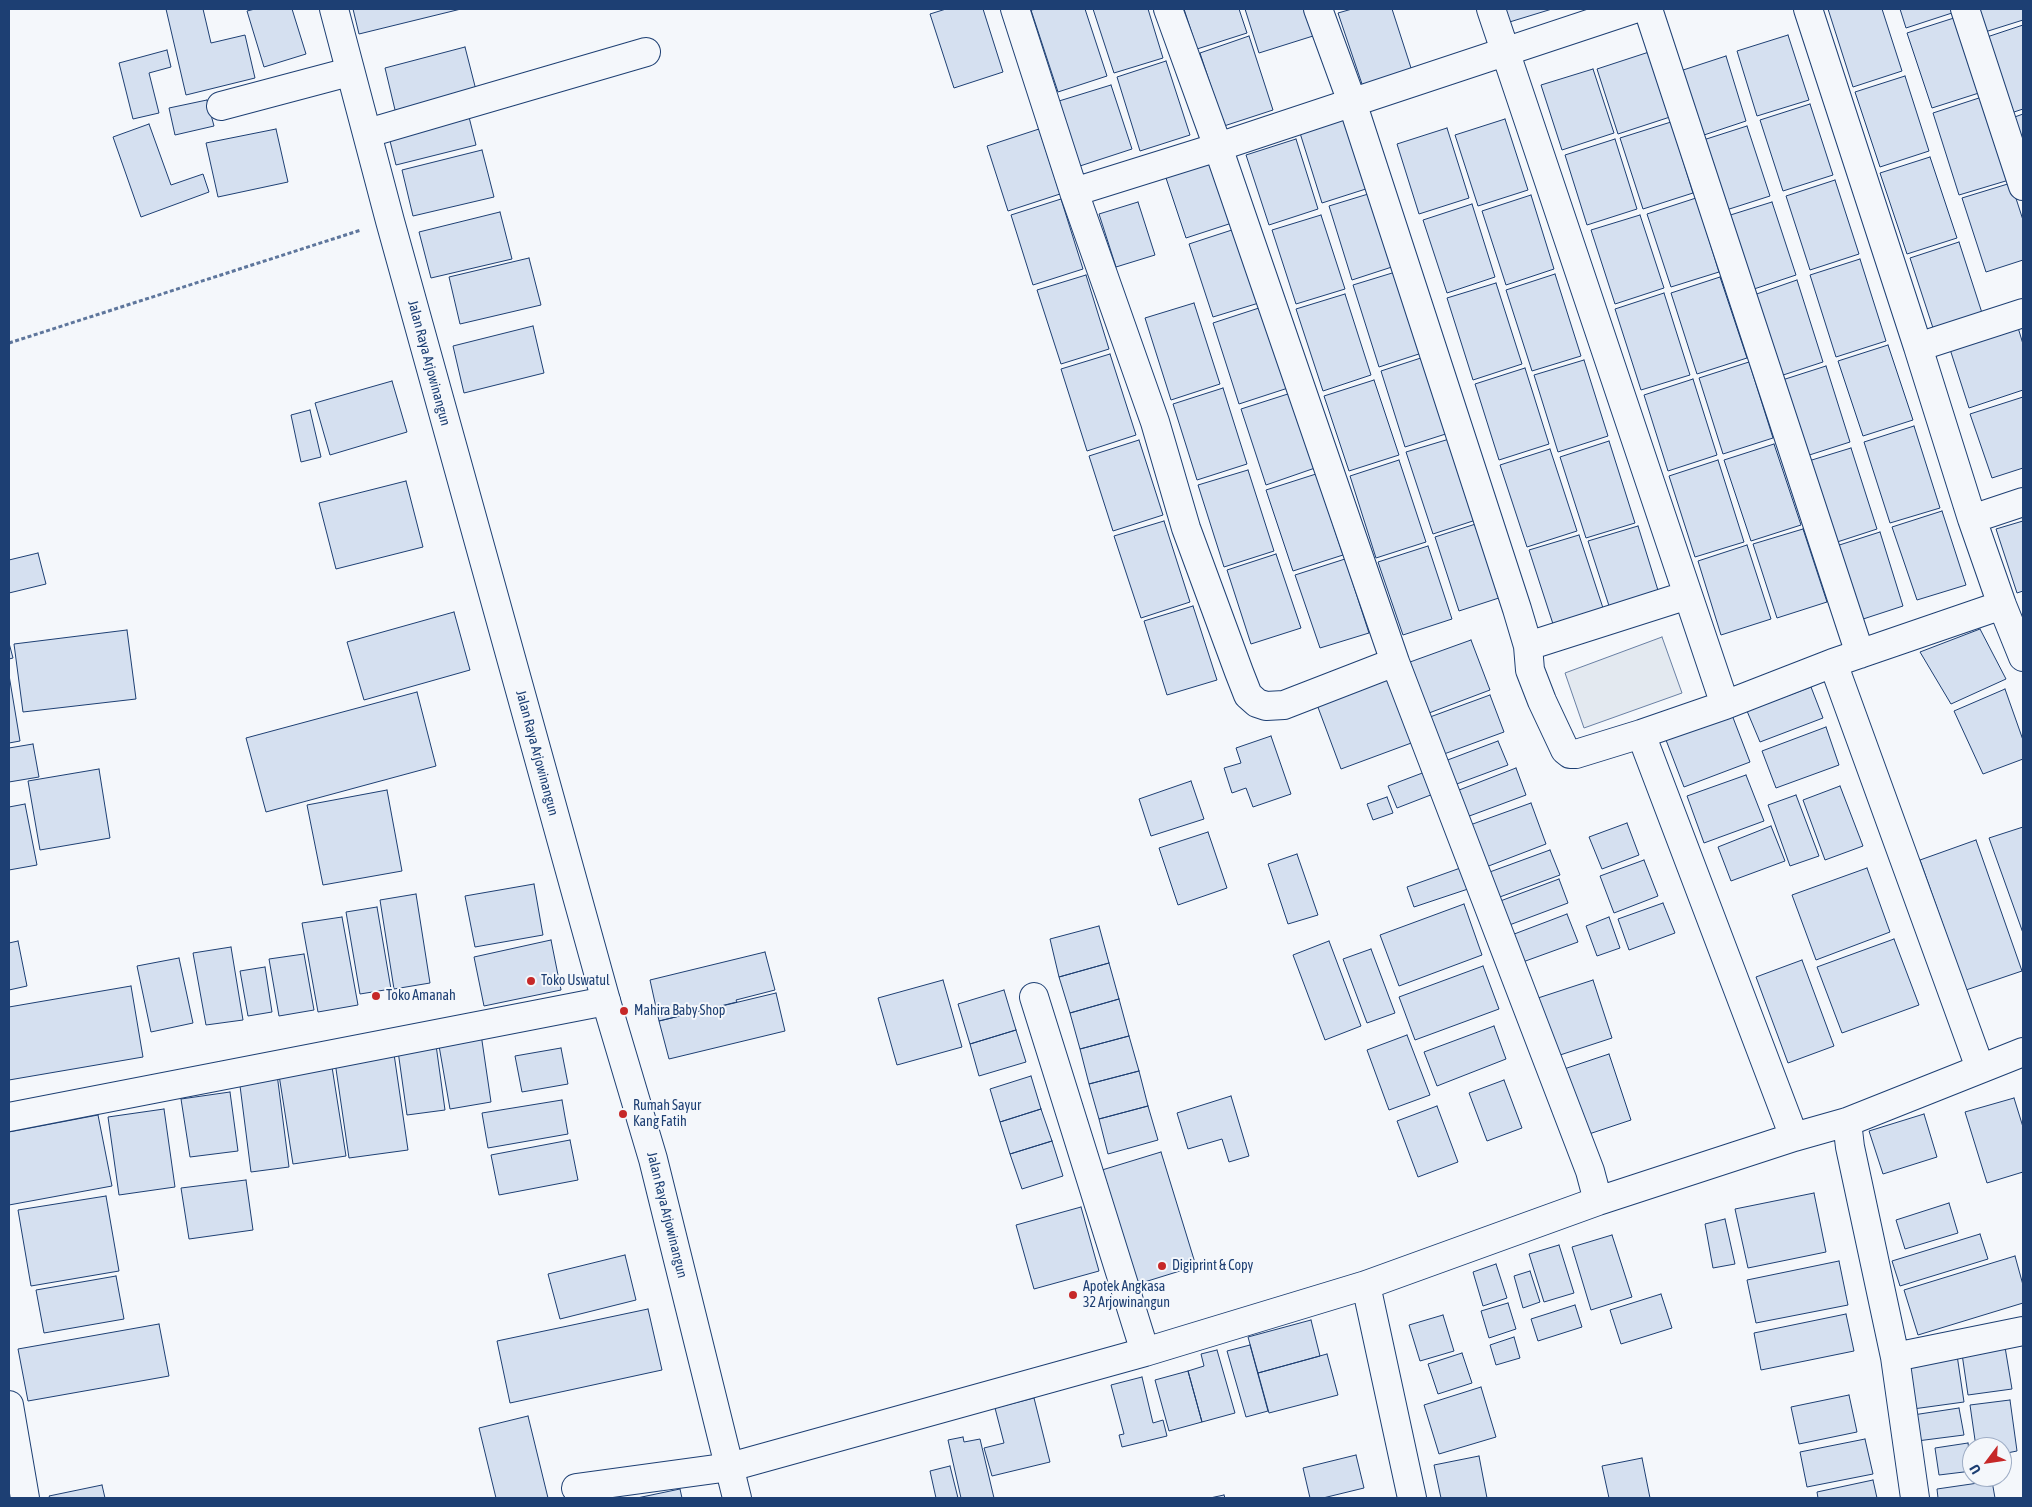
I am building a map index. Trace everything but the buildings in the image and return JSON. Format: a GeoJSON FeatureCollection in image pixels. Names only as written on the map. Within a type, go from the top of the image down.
{"type":"FeatureCollection","features":[{"type":"Feature","properties":{"kind":"street","name":"Jalan Raya Arjowinangun"},"geometry":{"type":"LineString","coordinates":[[334,9],[390,221],[606,1001],[653,1160],[737,1498]]}},
{"type":"Feature","properties":{"kind":"street"},"geometry":{"type":"LineString","coordinates":[[1015,9],[1074,192],[1155,422],[1186,528],[1248,695],[1257,703],[1266,706],[1284,705],[1395,662]]}},
{"type":"Feature","properties":{"kind":"street"},"geometry":{"type":"LineString","coordinates":[[1168,9],[1218,147],[1395,662],[1590,1172],[1598,1201]]}},
{"type":"Feature","properties":{"kind":"street"},"geometry":{"type":"LineString","coordinates":[[1318,9],[1352,102],[1528,646],[1530,670],[1565,750],[1570,754],[1576,754],[1641,734],[1725,705],[1833,663],[2002,605]]}},
{"type":"Feature","properties":{"kind":"street"},"geometry":{"type":"LineString","coordinates":[[1492,9],[1725,705]]}},
{"type":"Feature","properties":{"kind":"street"},"geometry":{"type":"LineString","coordinates":[[1074,192],[1218,147],[1634,9]]}},
{"type":"Feature","properties":{"kind":"street"},"geometry":{"type":"LineString","coordinates":[[1648,9],[1860,654]]}},
{"type":"Feature","properties":{"kind":"street"},"geometry":{"type":"LineString","coordinates":[[1808,9],[1972,519],[2002,605],[2023,657]]}},
{"type":"Feature","properties":{"kind":"street"},"geometry":{"type":"LineString","coordinates":[[1964,9],[2023,186]]}},
{"type":"Feature","properties":{"kind":"street"},"geometry":{"type":"LineString","coordinates":[[368,132],[646,52]]}},
{"type":"Feature","properties":{"kind":"street"},"geometry":{"type":"LineString","coordinates":[[221,106],[350,72]]}},
{"type":"Feature","properties":{"kind":"street"},"geometry":{"type":"LineString","coordinates":[[1918,347],[2023,313]]}},
{"type":"Feature","properties":{"kind":"street"},"geometry":{"type":"LineString","coordinates":[[1972,519],[2023,502]]}},
{"type":"Feature","properties":{"kind":"street"},"geometry":{"type":"LineString","coordinates":[[1528,646],[1688,595]]}},
{"type":"Feature","properties":{"kind":"street"},"geometry":{"type":"LineString","coordinates":[[1833,663],[1980,1068]]}},
{"type":"Feature","properties":{"kind":"street"},"geometry":{"type":"LineString","coordinates":[[1641,734],[1794,1137]]}},
{"type":"Feature","properties":{"kind":"street"},"geometry":{"type":"LineString","coordinates":[[1034,997],[1145,1352]]}},
{"type":"Feature","properties":{"kind":"street"},"geometry":{"type":"LineString","coordinates":[[9,1117],[606,1001]]}},
{"type":"Feature","properties":{"kind":"street"},"geometry":{"type":"LineString","coordinates":[[576,1488],[730,1467],[1145,1352],[1366,1285],[1598,1201],[1794,1137],[1847,1122],[2023,1052]]}},
{"type":"Feature","properties":{"kind":"street"},"geometry":{"type":"LineString","coordinates":[[1847,1122],[1850,1147],[1895,1357],[1914,1498]]}},
{"type":"Feature","properties":{"kind":"street"},"geometry":{"type":"LineString","coordinates":[[1366,1285],[1412,1498]]}},
{"type":"Feature","properties":{"kind":"street"},"geometry":{"type":"LineString","coordinates":[[1895,1357],[2023,1331]]}},
{"type":"Feature","properties":{"kind":"street"},"geometry":{"type":"LineString","coordinates":[[9,1405],[25,1498]]}},
{"type":"Feature","properties":{"kind":"path"},"geometry":{"type":"LineString","coordinates":[[9,344],[390,221]]}},
{"type":"Feature","properties":{"kind":"shaded area"},"geometry":{"type":"Polygon","coordinates":[[[1662,637],[1682,693],[1584,728],[1565,673],[1662,637]]]}},
{"type":"Feature","properties":{"kind":"place","name":"Toko Uswatul"},"geometry":{"type":"Point","coordinates":[531,981]}},
{"type":"Feature","properties":{"kind":"place","name":"Toko Amanah"},"geometry":{"type":"Point","coordinates":[376,996]}},
{"type":"Feature","properties":{"kind":"place","name":"Mahira Baby Shop"},"geometry":{"type":"Point","coordinates":[624,1011]}},
{"type":"Feature","properties":{"kind":"place","name":"Rumah Sayur Kang Fatih"},"geometry":{"type":"Point","coordinates":[623,1114]}},
{"type":"Feature","properties":{"kind":"place","name":"Digiprint & Copy"},"geometry":{"type":"Point","coordinates":[1162,1266]}},
{"type":"Feature","properties":{"kind":"place","name":"Apotek Angkasa 32 Arjowinangun"},"geometry":{"type":"Point","coordinates":[1073,1295]}}]}
